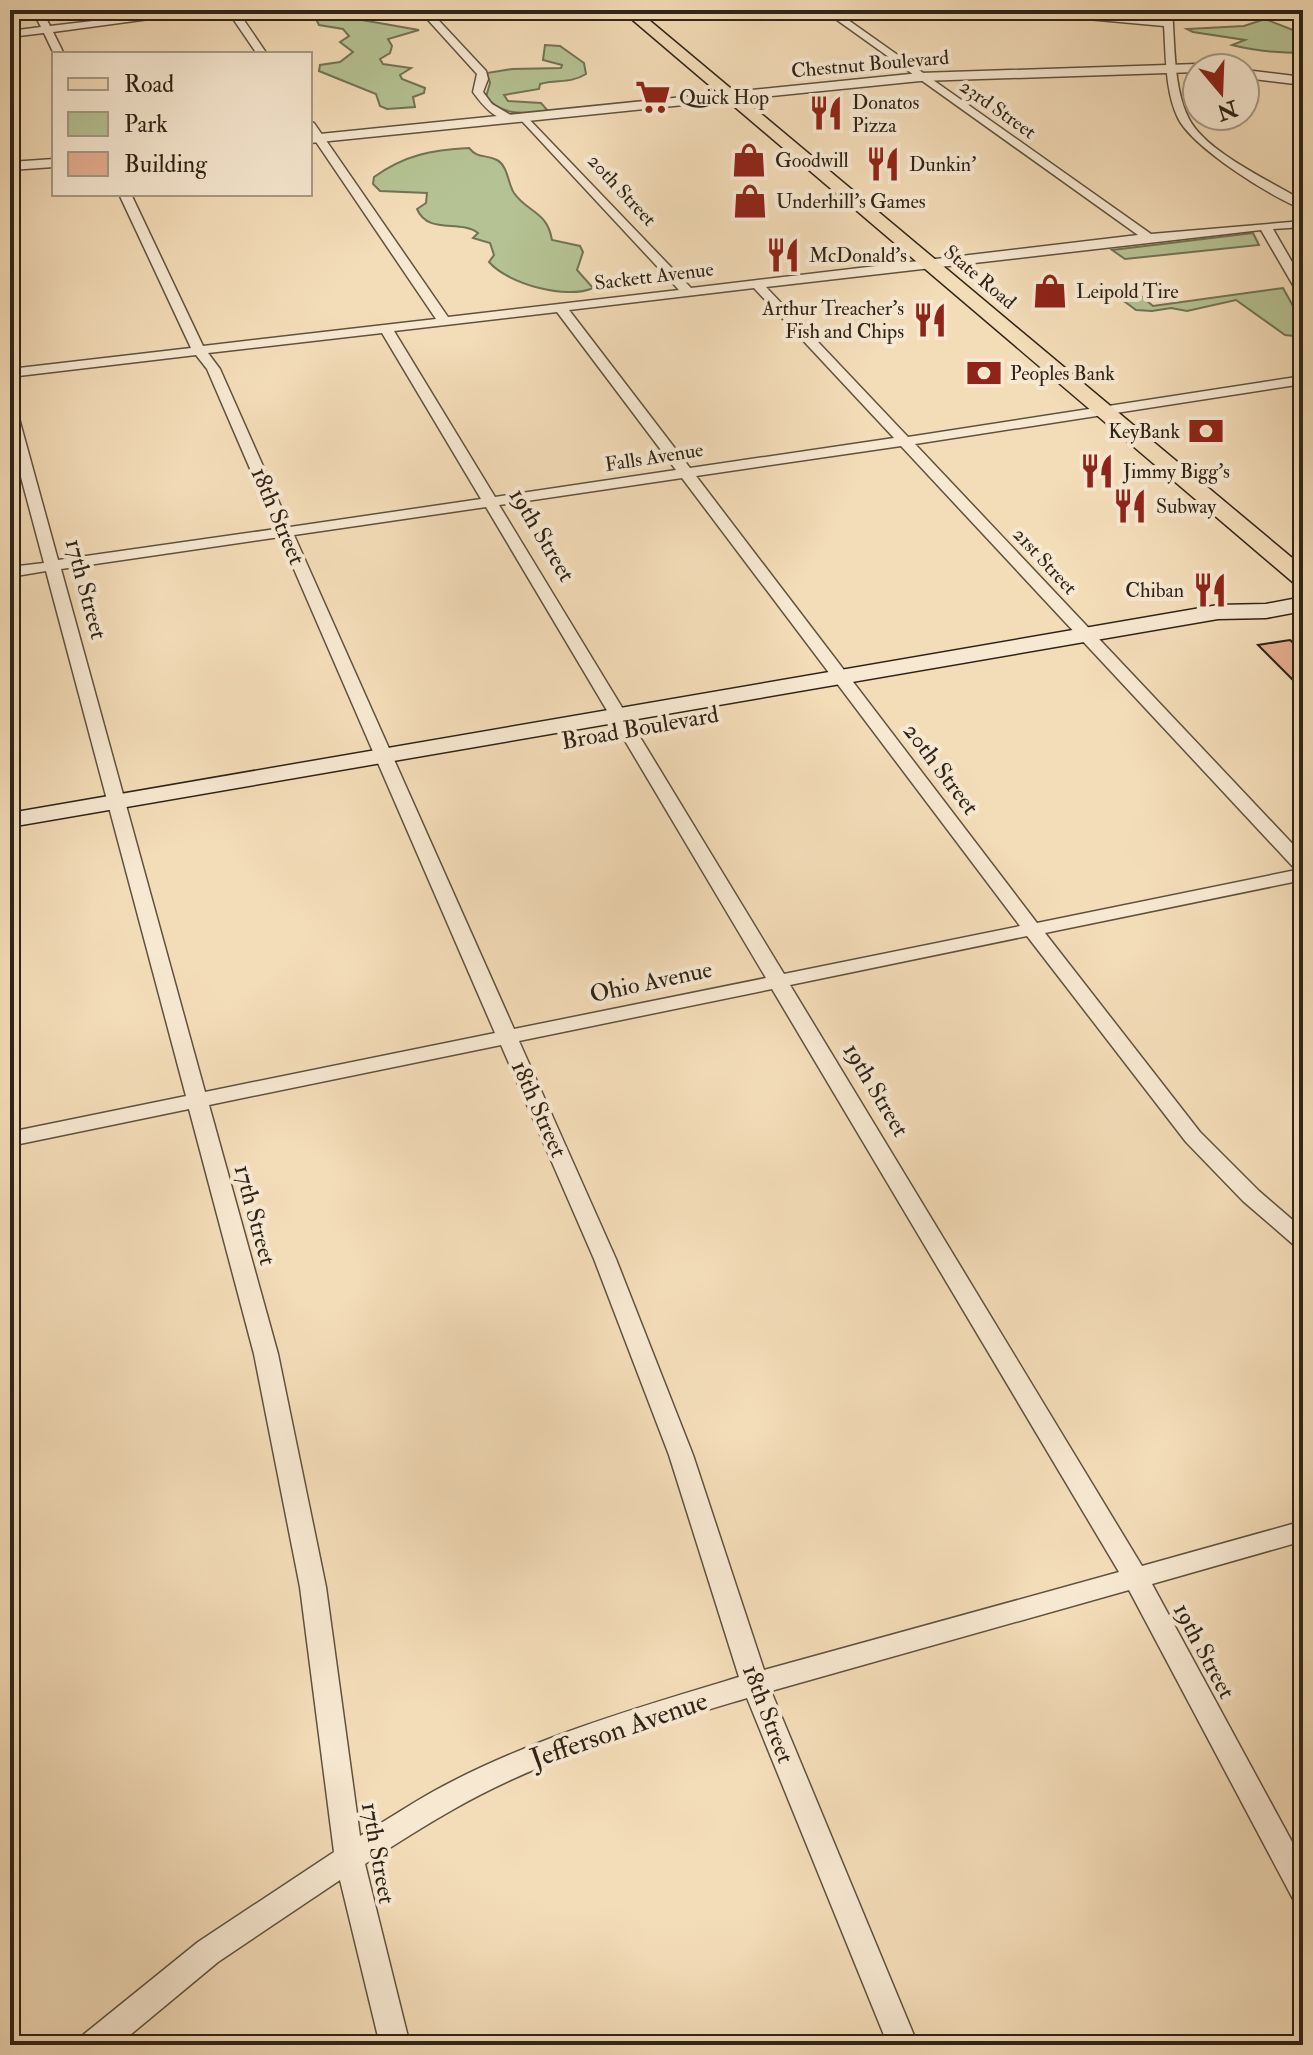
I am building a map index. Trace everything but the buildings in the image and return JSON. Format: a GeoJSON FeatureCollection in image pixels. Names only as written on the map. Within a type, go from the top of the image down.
{"type":"FeatureCollection","features":[{"type":"Feature","properties":{"kind":"main road","name":"State Road"},"geometry":{"type":"LineString","coordinates":[[628,10],[1303,579]]}},
{"type":"Feature","properties":{"kind":"main road","name":"Broad Boulevard"},"geometry":{"type":"LineString","coordinates":[[10,837],[120,810],[388,763],[1093,642],[1234,626],[1266,611],[1303,604]]}},
{"type":"Feature","properties":{"kind":"main road","name":"Broad Boulevard"},"geometry":{"type":"LineString","coordinates":[[10,820],[120,810]]}},
{"type":"Feature","properties":{"kind":"street"},"geometry":{"type":"LineString","coordinates":[[37,10],[58,52]]}},
{"type":"Feature","properties":{"kind":"street"},"geometry":{"type":"LineString","coordinates":[[10,34],[211,10]]}},
{"type":"Feature","properties":{"kind":"street"},"geometry":{"type":"LineString","coordinates":[[232,10],[261,52]]}},
{"type":"Feature","properties":{"kind":"street","name":"20th Street"},"geometry":{"type":"LineString","coordinates":[[424,10],[482,73],[478,92],[482,101],[518,119],[688,292]]}},
{"type":"Feature","properties":{"kind":"street","name":"23rd Street"},"geometry":{"type":"LineString","coordinates":[[828,10],[1148,237]]}},
{"type":"Feature","properties":{"kind":"street"},"geometry":{"type":"LineString","coordinates":[[994,10],[1168,23]]}},
{"type":"Feature","properties":{"kind":"street"},"geometry":{"type":"LineString","coordinates":[[1167,10],[1184,119],[1199,138],[1303,206]]}},
{"type":"Feature","properties":{"kind":"street"},"geometry":{"type":"LineString","coordinates":[[898,61],[964,75]]}},
{"type":"Feature","properties":{"kind":"street","name":"Chestnut Boulevard"},"geometry":{"type":"LineString","coordinates":[[315,139],[920,77],[1181,68]]}},
{"type":"Feature","properties":{"kind":"street"},"geometry":{"type":"LineString","coordinates":[[1261,76],[1303,81]]}},
{"type":"Feature","properties":{"kind":"street"},"geometry":{"type":"LineString","coordinates":[[315,139],[444,321]]}},
{"type":"Feature","properties":{"kind":"street"},"geometry":{"type":"LineString","coordinates":[[10,166],[52,163]]}},
{"type":"Feature","properties":{"kind":"street","name":"18th Street"},"geometry":{"type":"LineString","coordinates":[[126,196],[187,329],[213,369],[634,1330],[681,1455],[755,1684],[903,2045]]}},
{"type":"Feature","properties":{"kind":"street","name":"Sackett Avenue"},"geometry":{"type":"LineString","coordinates":[[10,373],[1148,237],[1303,224]]}},
{"type":"Feature","properties":{"kind":"street"},"geometry":{"type":"LineString","coordinates":[[1265,226],[1303,292]]}},
{"type":"Feature","properties":{"kind":"street","name":"21st Street"},"geometry":{"type":"LineString","coordinates":[[757,284],[1303,866]]}},
{"type":"Feature","properties":{"kind":"street","name":"20th Street"},"geometry":{"type":"LineString","coordinates":[[560,307],[1032,930],[1193,1137],[1251,1196],[1303,1241]]}},
{"type":"Feature","properties":{"kind":"street","name":"19th Street"},"geometry":{"type":"LineString","coordinates":[[386,328],[626,723],[1136,1578],[1303,1890]]}},
{"type":"Feature","properties":{"kind":"street","name":"Falls Avenue"},"geometry":{"type":"LineString","coordinates":[[10,572],[1303,380]]}},
{"type":"Feature","properties":{"kind":"street","name":"17th Street"},"geometry":{"type":"LineString","coordinates":[[10,411],[266,1354],[287,1448],[319,1629],[349,1858],[395,2045]]}},
{"type":"Feature","properties":{"kind":"street","name":"Ohio Avenue"},"geometry":{"type":"LineString","coordinates":[[10,1139],[1303,874]]}},
{"type":"Feature","properties":{"kind":"street","name":"Jefferson Avenue"},"geometry":{"type":"LineString","coordinates":[[94,2045],[208,1952],[349,1858],[446,1799],[548,1752],[631,1721],[755,1684],[1303,1531]]}},
{"type":"Feature","properties":{"kind":"green space"},"geometry":{"type":"Polygon","coordinates":[[[339,16],[419,30],[388,39],[392,46],[390,53],[380,59],[383,64],[411,68],[400,75],[402,79],[425,88],[424,93],[413,97],[415,107],[387,109],[380,106],[376,94],[319,71],[320,65],[340,62],[353,52],[340,42],[349,36],[343,29],[319,25],[316,19],[339,16]]]}},
{"type":"Feature","properties":{"kind":"green space"},"geometry":{"type":"Polygon","coordinates":[[[1265,19],[1303,34],[1303,53],[1241,47],[1232,45],[1245,40],[1187,29],[1244,26],[1265,19]]]}},
{"type":"Feature","properties":{"kind":"green space"},"geometry":{"type":"Polygon","coordinates":[[[545,45],[560,46],[584,63],[586,74],[540,84],[539,89],[504,95],[508,101],[541,103],[549,112],[507,111],[486,97],[490,83],[487,73],[561,68],[562,65],[543,60],[545,45]]]}},
{"type":"Feature","properties":{"kind":"green space"},"geometry":{"type":"Polygon","coordinates":[[[469,148],[475,154],[501,163],[514,193],[546,223],[552,240],[580,246],[583,252],[577,270],[593,288],[554,291],[510,277],[489,262],[494,255],[490,243],[473,238],[478,233],[429,222],[422,217],[417,209],[426,203],[427,193],[380,191],[373,184],[374,177],[408,159],[430,152],[469,148]]]}},
{"type":"Feature","properties":{"kind":"green space"},"geometry":{"type":"Polygon","coordinates":[[[1253,233],[1259,245],[1125,259],[1112,250],[1253,233]]]}},
{"type":"Feature","properties":{"kind":"green space"},"geometry":{"type":"Polygon","coordinates":[[[1283,288],[1303,324],[1303,337],[1285,335],[1236,300],[1187,311],[1171,308],[1152,311],[1136,310],[1121,299],[1141,296],[1153,306],[1283,288]]]}},
{"type":"Feature","properties":{"kind":"place","name":"Quick Hop"},"geometry":{"type":"Point","coordinates":[653,97]}},
{"type":"Feature","properties":{"kind":"place","name":"Donatos Pizza"},"geometry":{"type":"Point","coordinates":[826,113]}},
{"type":"Feature","properties":{"kind":"place","name":"Goodwill"},"geometry":{"type":"Point","coordinates":[749,160]}},
{"type":"Feature","properties":{"kind":"place","name":"Dunkin'"},"geometry":{"type":"Point","coordinates":[883,164]}},
{"type":"Feature","properties":{"kind":"place","name":"Underhill's Games"},"geometry":{"type":"Point","coordinates":[750,201]}},
{"type":"Feature","properties":{"kind":"place","name":"McDonald's"},"geometry":{"type":"Point","coordinates":[783,255]}},
{"type":"Feature","properties":{"kind":"place","name":"Leipold Tire"},"geometry":{"type":"Point","coordinates":[1050,291]}},
{"type":"Feature","properties":{"kind":"place","name":"Arthur Treacher's Fish and Chips"},"geometry":{"type":"Point","coordinates":[930,320]}},
{"type":"Feature","properties":{"kind":"place","name":"Peoples Bank"},"geometry":{"type":"Point","coordinates":[984,373]}},
{"type":"Feature","properties":{"kind":"place","name":"KeyBank"},"geometry":{"type":"Point","coordinates":[1206,431]}},
{"type":"Feature","properties":{"kind":"place","name":"Jimmy Bigg's"},"geometry":{"type":"Point","coordinates":[1097,471]}},
{"type":"Feature","properties":{"kind":"place","name":"Subway"},"geometry":{"type":"Point","coordinates":[1130,506]}},
{"type":"Feature","properties":{"kind":"place","name":"Chiban"},"geometry":{"type":"Point","coordinates":[1210,590]}}]}
